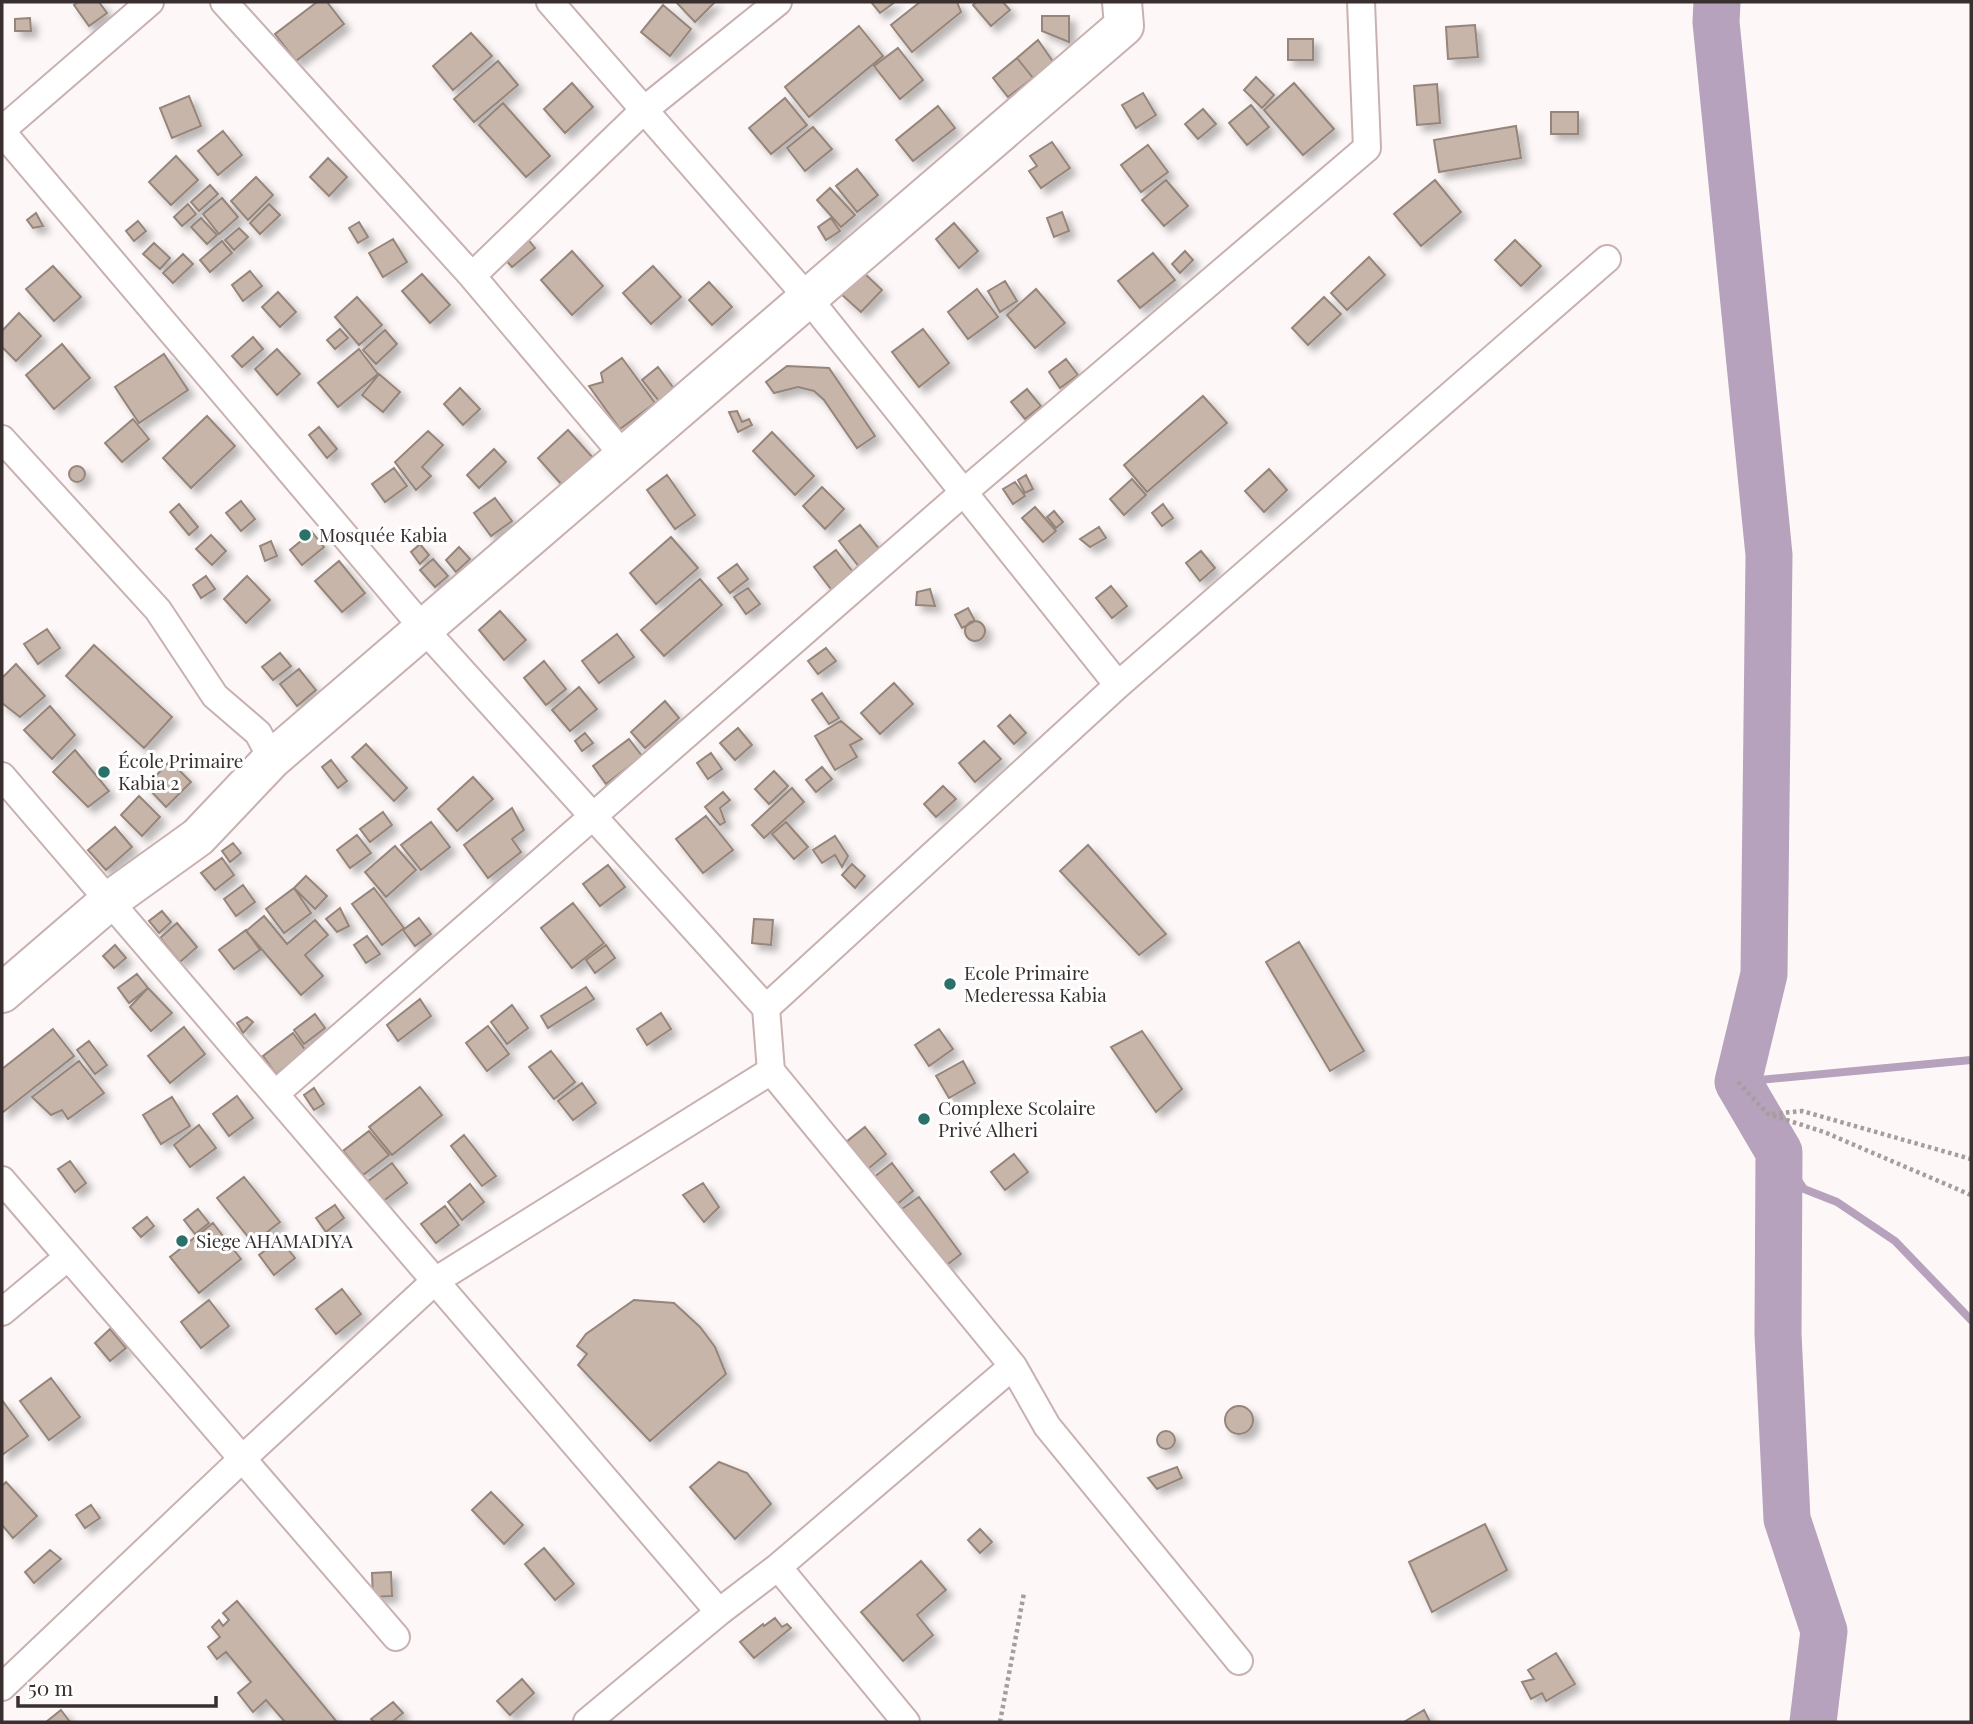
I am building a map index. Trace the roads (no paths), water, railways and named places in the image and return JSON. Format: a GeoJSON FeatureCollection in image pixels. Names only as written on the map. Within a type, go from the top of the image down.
{"type":"FeatureCollection","features":[{"type":"Feature","properties":{"kind":"street"},"geometry":{"type":"LineString","coordinates":[[150,2],[2,131],[424,629],[766,1008],[771,1071],[1013,1366],[1047,1426],[1239,1661]]}},
{"type":"Feature","properties":{"kind":"street"},"geometry":{"type":"LineString","coordinates":[[224,2],[472,276],[624,456]]}},
{"type":"Feature","properties":{"kind":"street"},"geometry":{"type":"LineString","coordinates":[[550,2],[808,298],[1118,685]]}},
{"type":"Feature","properties":{"kind":"street"},"geometry":{"type":"LineString","coordinates":[[472,276],[644,110],[778,2]]}},
{"type":"Feature","properties":{"kind":"street"},"geometry":{"type":"LineString","coordinates":[[2,993],[109,901],[198,837],[272,759],[1124,26],[1122,2]]}},
{"type":"Feature","properties":{"kind":"street"},"geometry":{"type":"LineString","coordinates":[[275,1094],[964,492],[1367,148],[1361,2]]}},
{"type":"Feature","properties":{"kind":"street"},"geometry":{"type":"LineString","coordinates":[[766,1008],[1118,685],[1607,259]]}},
{"type":"Feature","properties":{"kind":"street"},"geometry":{"type":"LineString","coordinates":[[2,439],[11,467],[158,610],[215,695],[258,733],[272,759]]}},
{"type":"Feature","properties":{"kind":"street"},"geometry":{"type":"LineString","coordinates":[[2,776],[719,1612]]}},
{"type":"Feature","properties":{"kind":"street"},"geometry":{"type":"LineString","coordinates":[[2,1687],[242,1459],[435,1281],[771,1071]]}},
{"type":"Feature","properties":{"kind":"street"},"geometry":{"type":"LineString","coordinates":[[2,1180],[396,1637]]}},
{"type":"Feature","properties":{"kind":"street"},"geometry":{"type":"LineString","coordinates":[[2,1312],[68,1257]]}},
{"type":"Feature","properties":{"kind":"street"},"geometry":{"type":"LineString","coordinates":[[587,1722],[719,1612],[778,1567],[1013,1366]]}},
{"type":"Feature","properties":{"kind":"street"},"geometry":{"type":"LineString","coordinates":[[778,1567],[906,1722]]}},
{"type":"Feature","properties":{"kind":"waterway"},"geometry":{"type":"LineString","coordinates":[[1717,2],[1716,22],[1769,555],[1764,974],[1738,1082],[1779,1152],[1778,1334],[1787,1519],[1824,1631],[1813,1722]]}},
{"type":"Feature","properties":{"kind":"waterway"},"geometry":{"type":"LineString","coordinates":[[1738,1082],[1971,1060]]}},
{"type":"Feature","properties":{"kind":"waterway"},"geometry":{"type":"LineString","coordinates":[[1779,1152],[1804,1189],[1837,1202],[1895,1241],[1971,1320]]}},
{"type":"Feature","properties":{"kind":"place","name":"Mosquée Kabia"},"geometry":{"type":"Point","coordinates":[305,535]}},
{"type":"Feature","properties":{"kind":"place","name":"École Primaire Kabia 2"},"geometry":{"type":"Point","coordinates":[104,772]}},
{"type":"Feature","properties":{"kind":"place","name":"Ecole Primaire Mederessa Kabia"},"geometry":{"type":"Point","coordinates":[950,984]}},
{"type":"Feature","properties":{"kind":"place","name":"Complexe Scolaire Privé Alheri"},"geometry":{"type":"Point","coordinates":[924,1119]}},
{"type":"Feature","properties":{"kind":"place","name":"Siege AHAMADIYA"},"geometry":{"type":"Point","coordinates":[182,1241]}}]}
